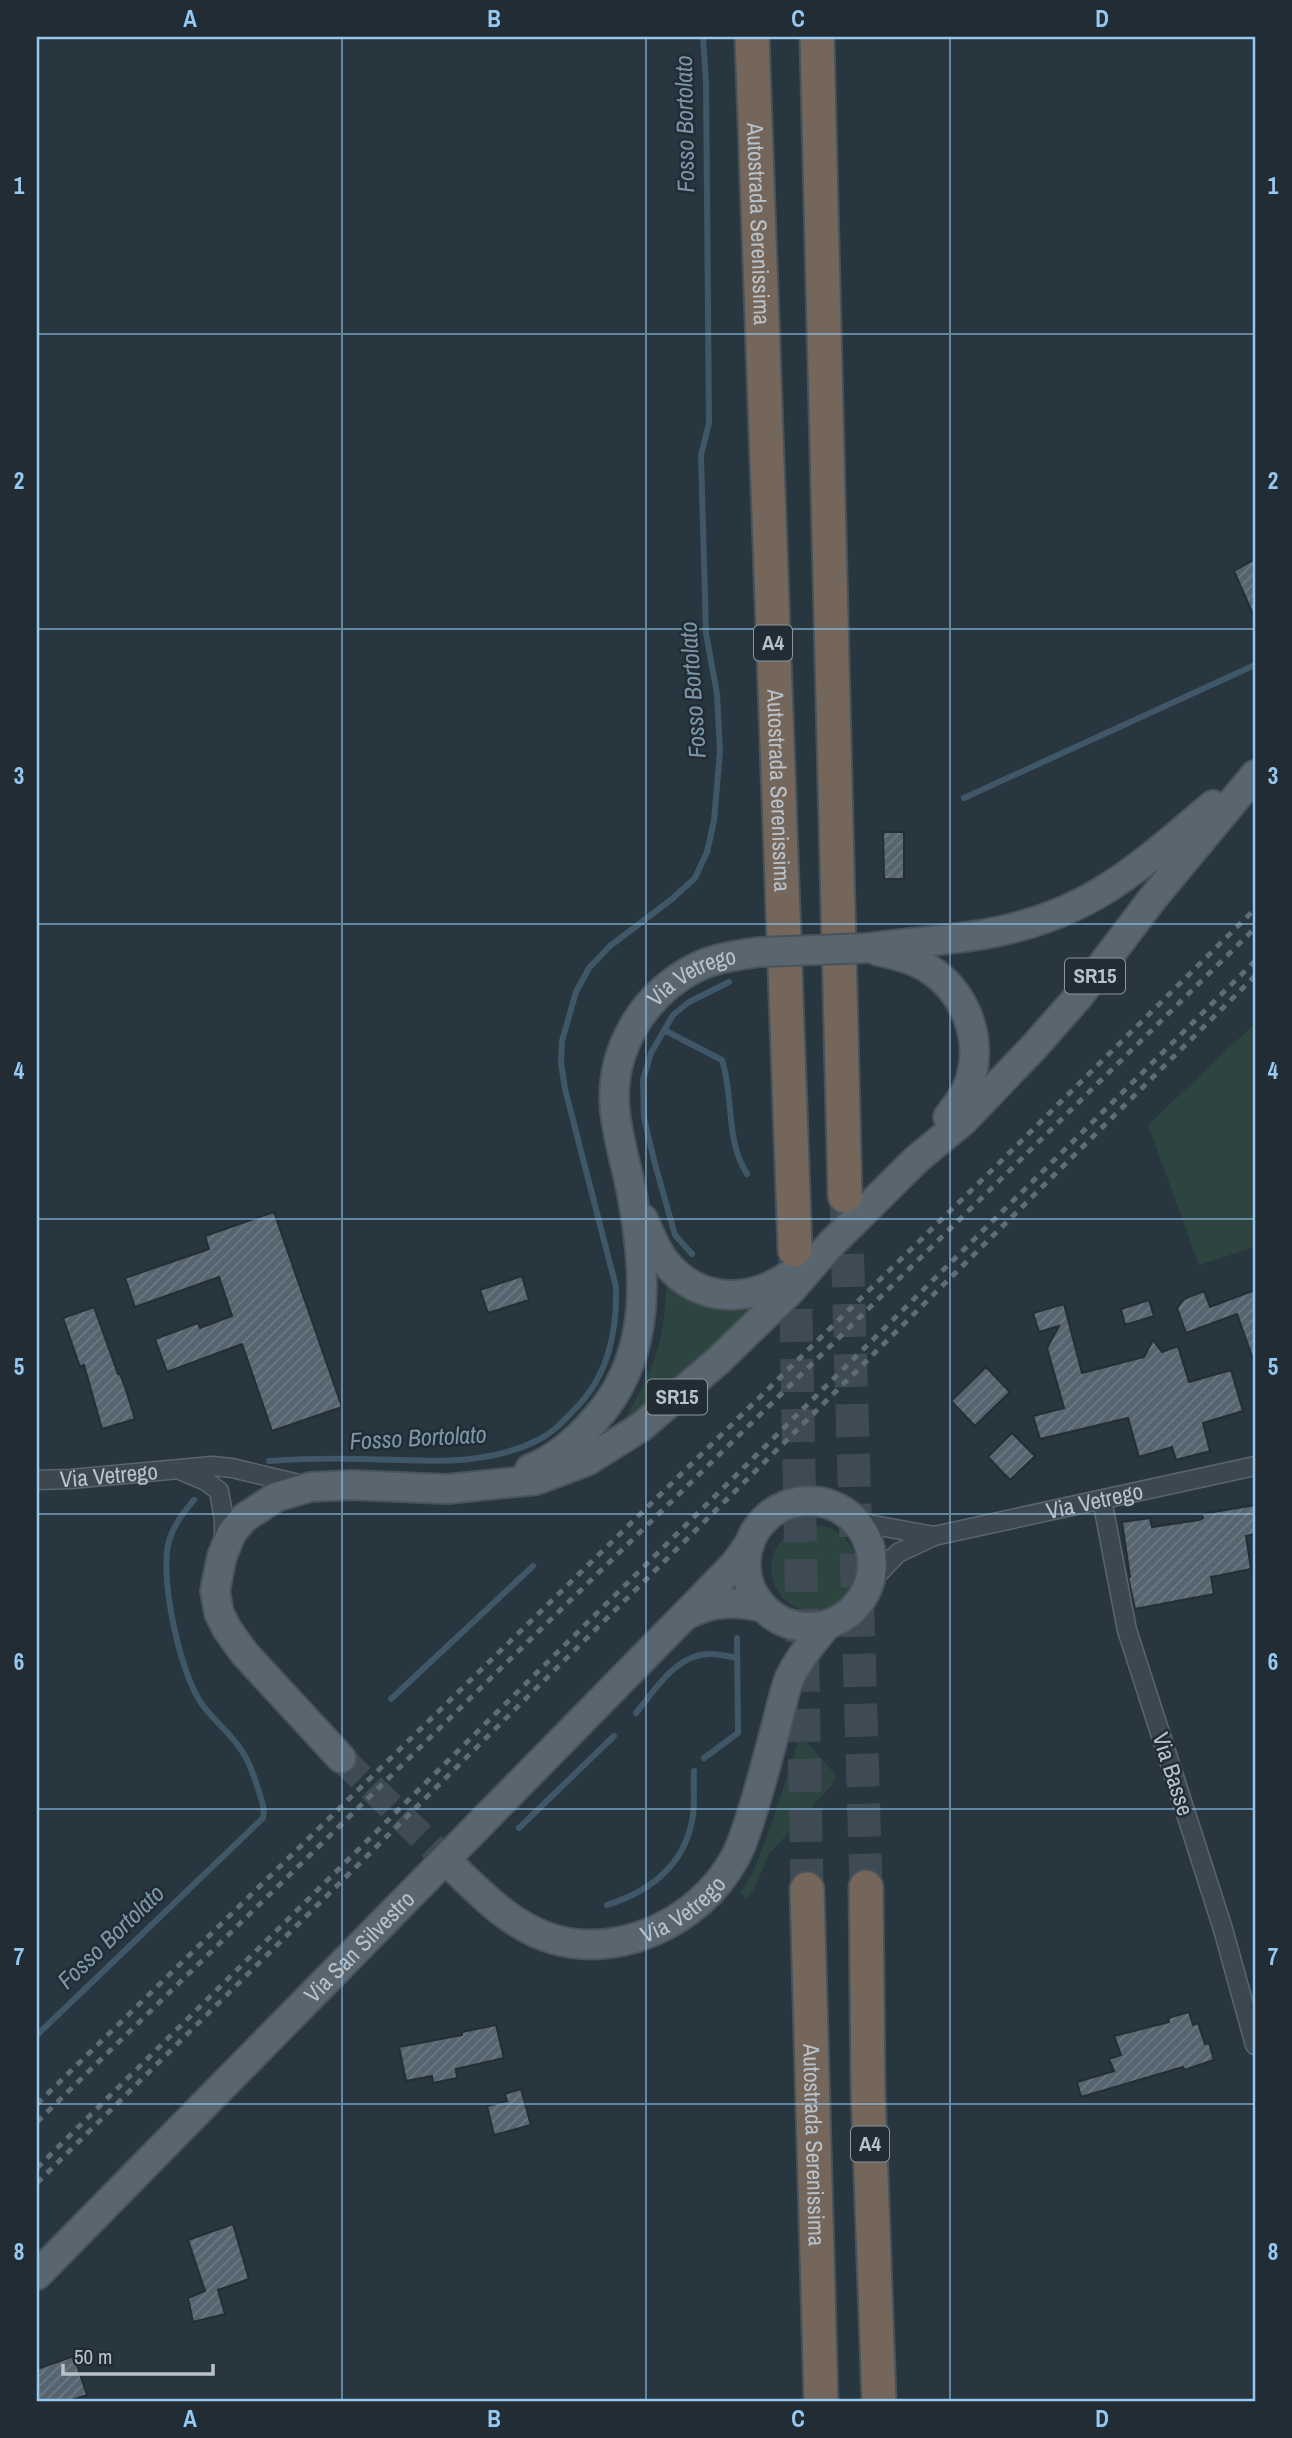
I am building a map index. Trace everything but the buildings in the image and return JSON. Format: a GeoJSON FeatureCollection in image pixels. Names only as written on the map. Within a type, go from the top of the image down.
{"type":"FeatureCollection","features":[{"type":"Feature","properties":{"kind":"highway","name":"Autostrada Serenissima"},"geometry":{"type":"LineString","coordinates":[[752,37],[795,1250]]}},
{"type":"Feature","properties":{"kind":"highway"},"geometry":{"type":"LineString","coordinates":[[817,37],[845,1196]]}},
{"type":"Feature","properties":{"kind":"highway","name":"A4"},"geometry":{"type":"LineString","coordinates":[[866,1887],[868,2089],[879,2401]]}},
{"type":"Feature","properties":{"kind":"highway","name":"Autostrada Serenissima"},"geometry":{"type":"LineString","coordinates":[[807,1889],[821,2401]]}},
{"type":"Feature","properties":{"kind":"main road","name":"Via Vetrego"},"geometry":{"type":"LineString","coordinates":[[485,1486],[538,1466],[567,1447],[615,1395],[627,1373],[640,1329],[643,1294],[634,1200],[615,1110],[615,1078],[622,1049],[633,1024],[654,1000],[696,967],[716,960],[759,952],[868,948],[984,934],[1012,929],[1069,910],[1093,899],[1139,868],[1255,769]]}},
{"type":"Feature","properties":{"kind":"main road","name":"Via Vetrego"},"geometry":{"type":"LineString","coordinates":[[341,1758],[245,1654],[219,1614],[215,1591],[224,1548],[232,1532],[244,1518],[260,1506],[292,1491],[310,1487],[352,1485],[447,1489],[527,1482],[587,1461],[640,1427],[719,1360],[790,1291],[830,1245],[917,1159],[963,1121],[1078,997],[1153,898],[1255,775]]}},
{"type":"Feature","properties":{"kind":"main road","name":"SR15"},"geometry":{"type":"LineString","coordinates":[[868,948],[916,962],[940,977],[960,1001],[974,1037],[972,1074],[967,1089],[917,1159]]}},
{"type":"Feature","properties":{"kind":"main road","name":"SR15"},"geometry":{"type":"LineString","coordinates":[[634,1200],[657,1249],[668,1265],[688,1283],[718,1294],[743,1296],[762,1291],[787,1278],[830,1245]]}},
{"type":"Feature","properties":{"kind":"main road","name":"Via Vetrego"},"geometry":{"type":"LineString","coordinates":[[790,1678],[784,1646],[767,1611],[753,1593],[747,1577],[746,1560],[750,1543],[760,1524],[777,1510],[797,1502],[819,1502],[840,1508],[857,1522]]}},
{"type":"Feature","properties":{"kind":"main road"},"geometry":{"type":"LineString","coordinates":[[857,1522],[868,1539],[871,1550],[871,1581]]}},
{"type":"Feature","properties":{"kind":"main road","name":"Via San Silvestro"},"geometry":{"type":"LineString","coordinates":[[37,2276],[735,1564],[750,1543]]}},
{"type":"Feature","properties":{"kind":"main road","name":"Via Vetrego"},"geometry":{"type":"LineString","coordinates":[[455,1869],[500,1912],[524,1927],[572,1944],[599,1946],[629,1941],[657,1929],[699,1902],[731,1865],[740,1846],[790,1678],[810,1645],[827,1625],[846,1616],[862,1600],[871,1581]]}},
{"type":"Feature","properties":{"kind":"main road","name":"Via San Silvestro"},"geometry":{"type":"LineString","coordinates":[[682,1617],[706,1605],[724,1602],[743,1603],[767,1611]]}},
{"type":"Feature","properties":{"kind":"main road"},"geometry":{"type":"LineString","coordinates":[[767,1611],[789,1625],[808,1628],[827,1625]]}},
{"type":"Feature","properties":{"kind":"street","name":"Via Vetrego"},"geometry":{"type":"LineString","coordinates":[[37,1480],[212,1466],[289,1480],[310,1487]]}},
{"type":"Feature","properties":{"kind":"street","name":"Via Vetrego"},"geometry":{"type":"LineString","coordinates":[[871,1581],[898,1553],[934,1536],[1255,1466]]}},
{"type":"Feature","properties":{"kind":"street","name":"Via Vetrego"},"geometry":{"type":"LineString","coordinates":[[179,1470],[206,1481],[219,1492],[224,1548]]}},
{"type":"Feature","properties":{"kind":"street","name":"Via Basse"},"geometry":{"type":"LineString","coordinates":[[1102,1500],[1127,1630],[1223,1929],[1255,2045]]}},
{"type":"Feature","properties":{"kind":"street","name":"Via Vetrego"},"geometry":{"type":"LineString","coordinates":[[857,1522],[934,1536]]}},
{"type":"Feature","properties":{"kind":"green space"},"geometry":{"type":"Polygon","coordinates":[[[1255,1023],[1255,1247],[1199,1265],[1148,1125],[1255,1023]]]}},
{"type":"Feature","properties":{"kind":"green space"},"geometry":{"type":"Polygon","coordinates":[[[673,1286],[763,1303],[630,1419],[626,1417],[656,1355],[663,1324],[666,1287],[673,1286]]]}},
{"type":"Feature","properties":{"kind":"green space"},"geometry":{"type":"Polygon","coordinates":[[[814,1525],[831,1528],[845,1537],[854,1551],[857,1568],[854,1585],[845,1599],[831,1608],[814,1611],[797,1608],[783,1599],[774,1585],[771,1568],[774,1551],[783,1537],[797,1528],[814,1525]]]}},
{"type":"Feature","properties":{"kind":"green space"},"geometry":{"type":"Polygon","coordinates":[[[800,1735],[836,1775],[833,1784],[769,1854],[747,1899],[740,1893],[753,1872],[774,1817],[800,1735]]]}},
{"type":"Feature","properties":{"kind":"waterway","name":"Fosso Bortolato"},"geometry":{"type":"LineString","coordinates":[[269,1461],[473,1459],[517,1449],[548,1434],[575,1409],[595,1382],[608,1353],[615,1321],[616,1287],[565,1089],[561,1063],[562,1041],[576,992],[589,968],[610,946],[695,878],[707,852],[714,821],[720,751],[717,694],[706,633],[701,455],[709,423],[706,82],[703,37]]}},
{"type":"Feature","properties":{"kind":"waterway","name":"Fosso Bortolato"},"geometry":{"type":"LineString","coordinates":[[964,798],[1255,665]]}},
{"type":"Feature","properties":{"kind":"waterway"},"geometry":{"type":"LineString","coordinates":[[692,1254],[675,1235],[655,1164],[644,1118],[643,1080],[651,1053],[673,1015],[689,1002],[729,982]]}},
{"type":"Feature","properties":{"kind":"waterway"},"geometry":{"type":"LineString","coordinates":[[664,1030],[722,1060],[736,1147],[747,1174]]}},
{"type":"Feature","properties":{"kind":"waterway","name":"Fosso Bortolato"},"geometry":{"type":"LineString","coordinates":[[37,2035],[263,1818],[262,1802],[242,1751],[208,1712],[193,1689],[180,1651],[170,1608],[166,1568],[170,1537],[194,1500]]}},
{"type":"Feature","properties":{"kind":"waterway"},"geometry":{"type":"LineString","coordinates":[[391,1699],[533,1566]]}},
{"type":"Feature","properties":{"kind":"waterway"},"geometry":{"type":"LineString","coordinates":[[704,1758],[738,1733],[737,1638]]}},
{"type":"Feature","properties":{"kind":"waterway"},"geometry":{"type":"LineString","coordinates":[[636,1713],[667,1675],[687,1660],[710,1654],[737,1658]]}},
{"type":"Feature","properties":{"kind":"waterway"},"geometry":{"type":"LineString","coordinates":[[519,1828],[614,1736]]}},
{"type":"Feature","properties":{"kind":"waterway"},"geometry":{"type":"LineString","coordinates":[[607,1905],[652,1883],[664,1873],[683,1848],[693,1815],[694,1771]]}},
{"type":"Feature","properties":{"kind":"tunnel"},"geometry":{"type":"LineString","coordinates":[[846,1204],[866,1887]]}},
{"type":"Feature","properties":{"kind":"tunnel"},"geometry":{"type":"LineString","coordinates":[[795,1259],[807,1889]]}},
{"type":"Feature","properties":{"kind":"tunnel"},"geometry":{"type":"LineString","coordinates":[[341,1758],[455,1869]]}},
{"type":"Feature","properties":{"kind":"railway"},"geometry":{"type":"LineString","coordinates":[[37,2104],[991,1171],[1255,909]]}},
{"type":"Feature","properties":{"kind":"railway"},"geometry":{"type":"LineString","coordinates":[[37,2122],[1255,928]]}},
{"type":"Feature","properties":{"kind":"railway"},"geometry":{"type":"LineString","coordinates":[[37,2168],[1255,961]]}},
{"type":"Feature","properties":{"kind":"railway"},"geometry":{"type":"LineString","coordinates":[[37,2183],[1255,976]]}}]}
